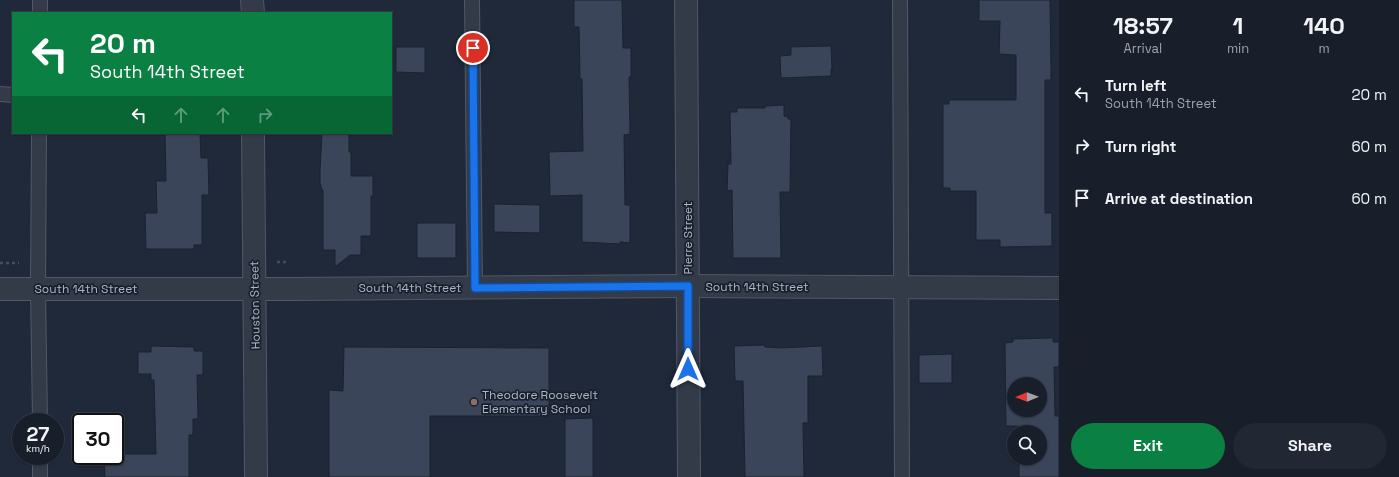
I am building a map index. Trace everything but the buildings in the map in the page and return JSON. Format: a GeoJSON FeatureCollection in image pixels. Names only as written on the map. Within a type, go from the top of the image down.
{"type":"FeatureCollection","features":[{"type":"Feature","properties":{"kind":"street"},"geometry":{"type":"LineString","coordinates":[[252,0],[253,12]]}},
{"type":"Feature","properties":{"kind":"street","name":"Pierre Street"},"geometry":{"type":"LineString","coordinates":[[686,0],[689,477]]}},
{"type":"Feature","properties":{"kind":"street","name":"Houston Street"},"geometry":{"type":"LineString","coordinates":[[253,134],[256,477]]}},
{"type":"Feature","properties":{"kind":"street","name":"South 14th Street"},"geometry":{"type":"LineString","coordinates":[[0,289],[688,286],[1059,288]]}},
{"type":"Feature","properties":{"kind":"lane"},"geometry":{"type":"LineString","coordinates":[[40,0],[40,12]]}},
{"type":"Feature","properties":{"kind":"lane"},"geometry":{"type":"LineString","coordinates":[[472,0],[475,288]]}},
{"type":"Feature","properties":{"kind":"lane"},"geometry":{"type":"LineString","coordinates":[[900,0],[902,477]]}},
{"type":"Feature","properties":{"kind":"lane"},"geometry":{"type":"LineString","coordinates":[[0,94],[12,95]]}},
{"type":"Feature","properties":{"kind":"lane"},"geometry":{"type":"LineString","coordinates":[[39,134],[38,289],[40,413]]}},
{"type":"Feature","properties":{"kind":"lane"},"geometry":{"type":"LineString","coordinates":[[40,465],[40,477]]}},
{"type":"Feature","properties":{"kind":"place","name":"Theodore Roosevelt Elementary School"},"geometry":{"type":"Point","coordinates":[474,402]}},
{"type":"Feature","properties":{"kind":"route"},"geometry":{"type":"LineString","coordinates":[[473,48],[475,288],[688,286],[688,369]]}}]}
